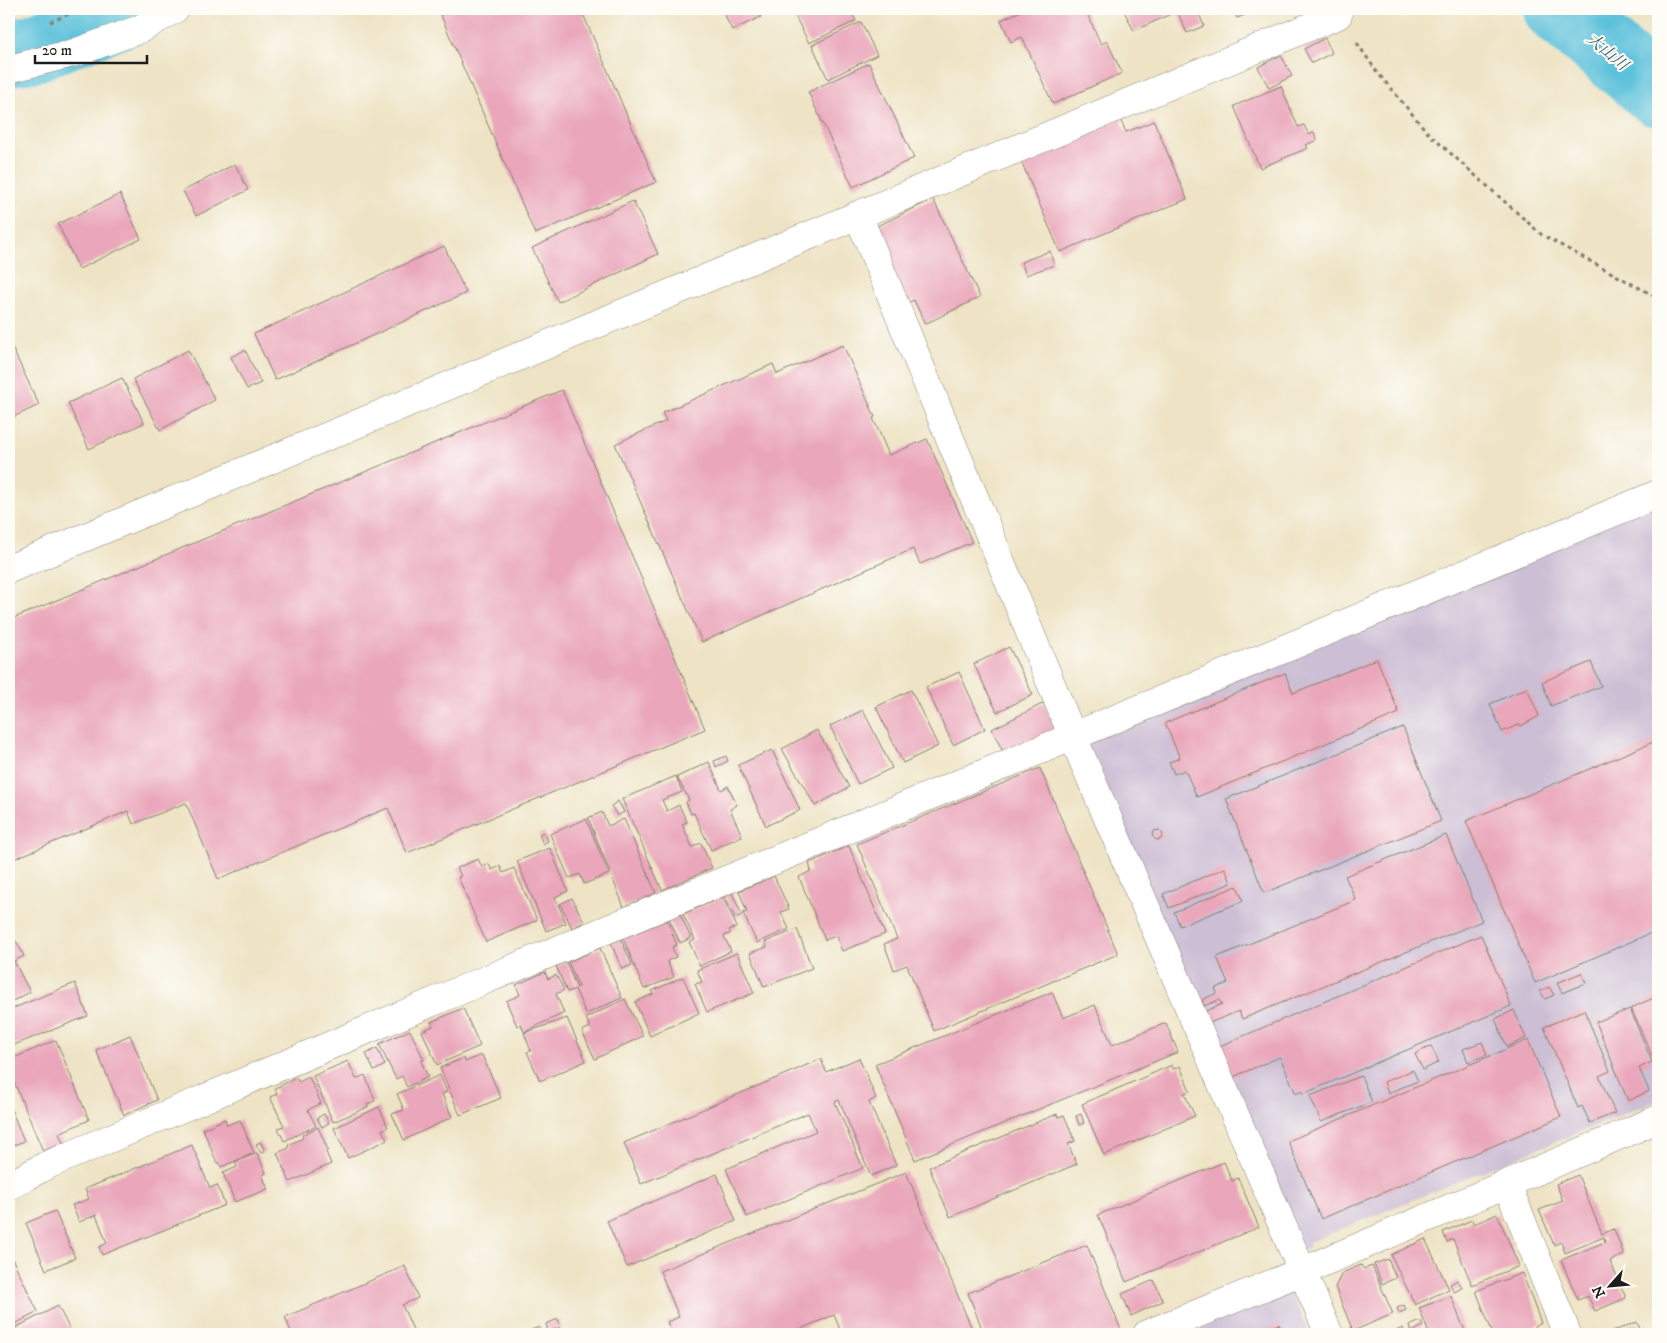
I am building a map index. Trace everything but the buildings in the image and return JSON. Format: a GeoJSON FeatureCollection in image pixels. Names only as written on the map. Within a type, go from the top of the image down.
{"type":"FeatureCollection","features":[{"type":"Feature","properties":{"kind":"street"},"geometry":{"type":"LineString","coordinates":[[9,69],[77,52],[122,36],[140,29],[175,9]]}},
{"type":"Feature","properties":{"kind":"street"},"geometry":{"type":"LineString","coordinates":[[9,569],[1338,14]]}},
{"type":"Feature","properties":{"kind":"street"},"geometry":{"type":"LineString","coordinates":[[858,215],[1073,737],[1329,1334]]}},
{"type":"Feature","properties":{"kind":"street"},"geometry":{"type":"LineString","coordinates":[[9,1186],[44,1166],[472,985],[1658,494]]}},
{"type":"Feature","properties":{"kind":"street"},"geometry":{"type":"LineString","coordinates":[[1147,1334],[1303,1271],[1658,1119]]}},
{"type":"Feature","properties":{"kind":"street"},"geometry":{"type":"LineString","coordinates":[[1507,1184],[1567,1334]]}},
{"type":"Feature","properties":{"kind":"path"},"geometry":{"type":"LineString","coordinates":[[1338,14],[1378,72],[1428,134],[1487,187],[1542,235],[1658,298]]}},
{"type":"Feature","properties":{"kind":"shaded area"},"geometry":{"type":"Polygon","coordinates":[[[1658,503],[1658,1100],[1307,1243],[1309,1248],[1295,1254],[1082,743],[1658,503]]]}},
{"type":"Feature","properties":{"kind":"shaded area"},"geometry":{"type":"Polygon","coordinates":[[[1291,1292],[1309,1334],[1186,1334],[1291,1292]]]}},
{"type":"Feature","properties":{"kind":"waterway"},"geometry":{"type":"LineString","coordinates":[[9,52],[31,49],[134,9]]}},
{"type":"Feature","properties":{"kind":"waterway","name":"大山川"},"geometry":{"type":"LineString","coordinates":[[1557,9],[1658,93]]}}]}
